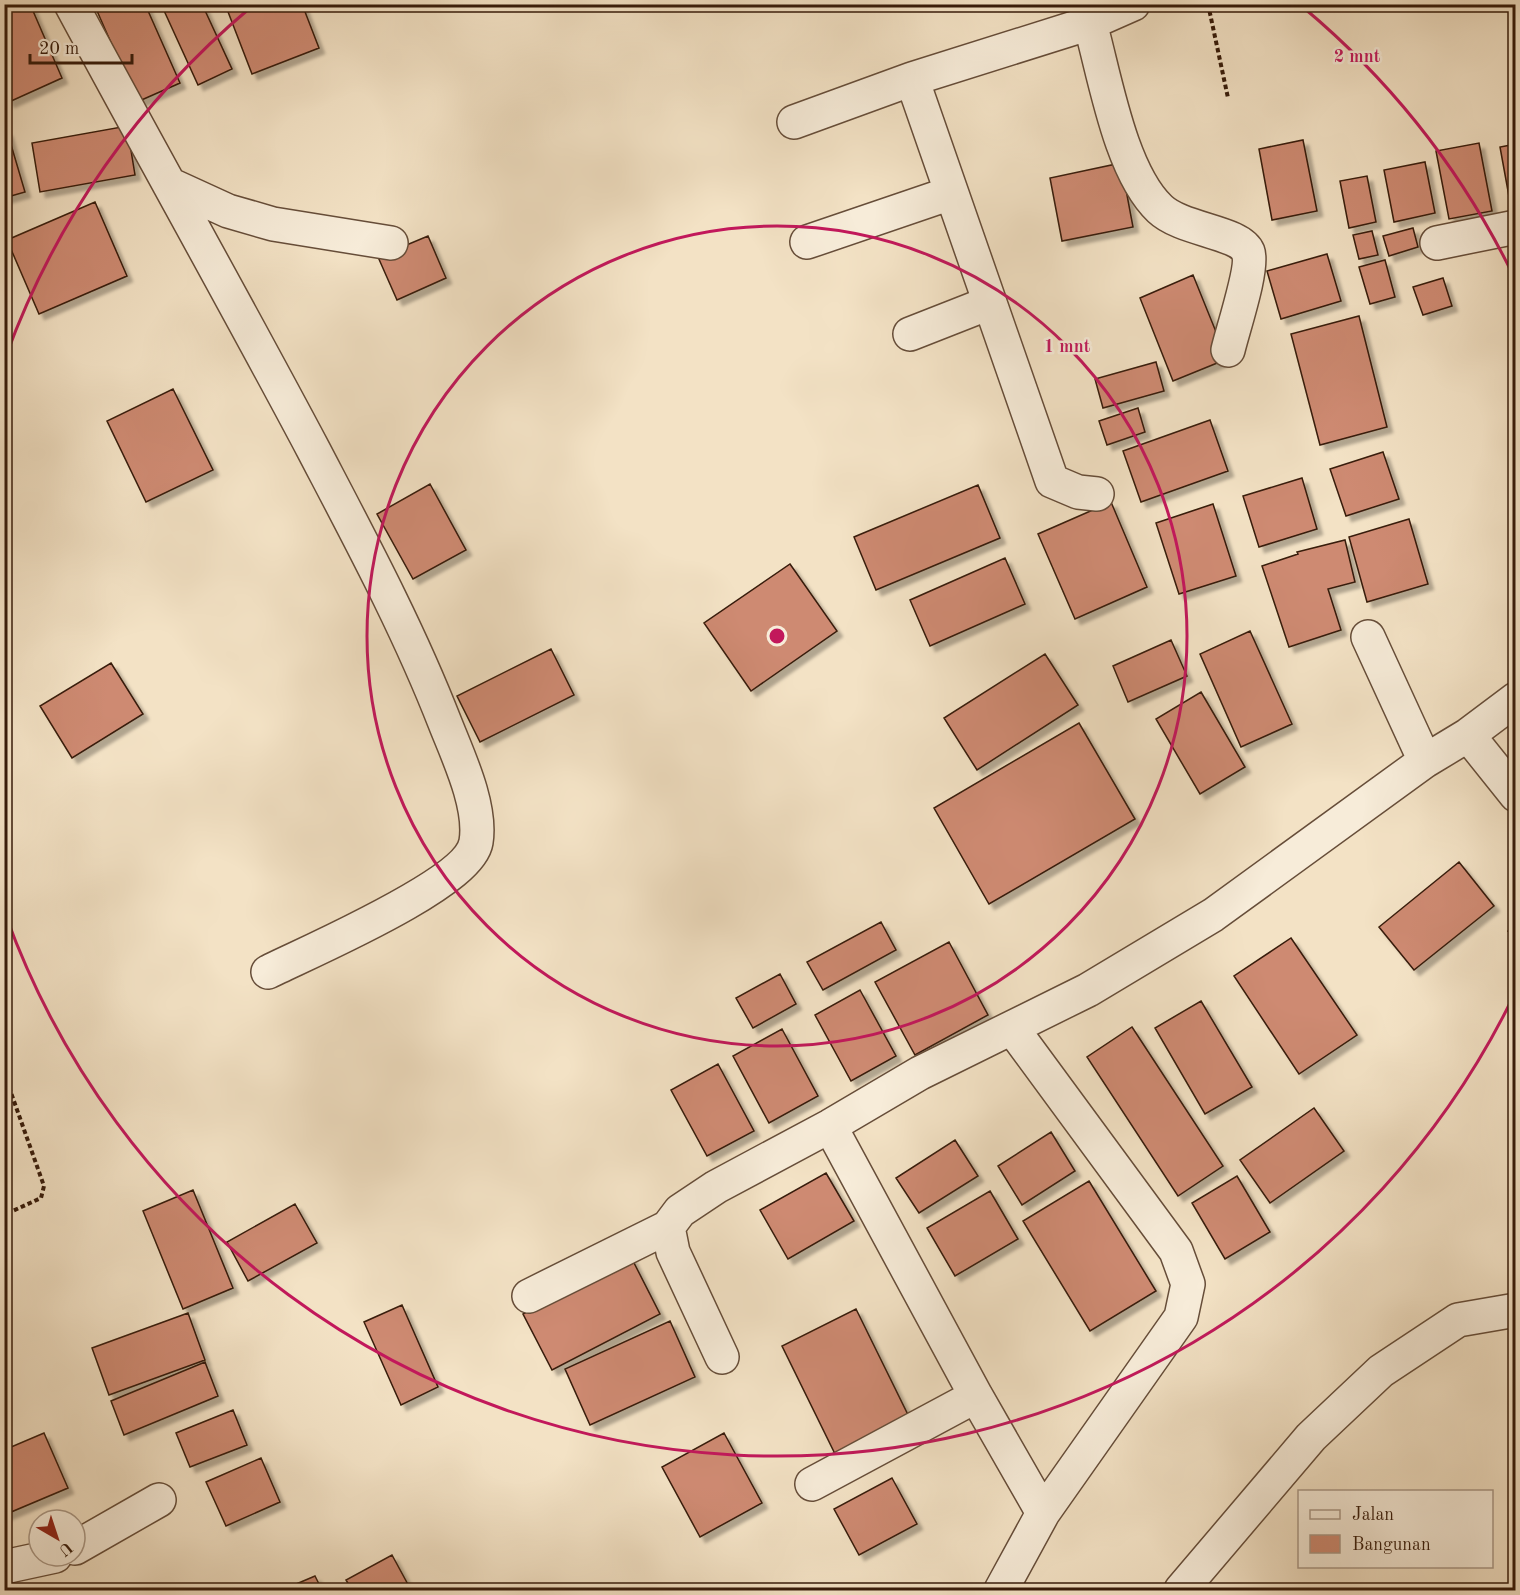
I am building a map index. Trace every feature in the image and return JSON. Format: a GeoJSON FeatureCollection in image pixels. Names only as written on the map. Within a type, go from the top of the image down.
{"type":"FeatureCollection","features":[{"type":"Feature","properties":{"kind":"street"},"geometry":{"type":"LineString","coordinates":[[71,4],[379,575],[430,686],[463,769],[476,814],[476,845],[459,870],[430,891],[268,972]]}},
{"type":"Feature","properties":{"kind":"street"},"geometry":{"type":"LineString","coordinates":[[794,122],[912,80],[1089,23],[1133,4]]}},
{"type":"Feature","properties":{"kind":"street"},"geometry":{"type":"LineString","coordinates":[[1089,23],[1128,158],[1146,192],[1160,209],[1177,222],[1228,236],[1239,241],[1248,252],[1249,268],[1228,350]]}},
{"type":"Feature","properties":{"kind":"street"},"geometry":{"type":"LineString","coordinates":[[912,80],[988,303],[1052,480],[1078,492],[1096,494]]}},
{"type":"Feature","properties":{"kind":"street"},"geometry":{"type":"LineString","coordinates":[[169,184],[228,211],[273,224],[391,243]]}},
{"type":"Feature","properties":{"kind":"street"},"geometry":{"type":"LineString","coordinates":[[807,243],[951,193]]}},
{"type":"Feature","properties":{"kind":"street"},"geometry":{"type":"LineString","coordinates":[[1437,243],[1515,227]]}},
{"type":"Feature","properties":{"kind":"street"},"geometry":{"type":"LineString","coordinates":[[910,334],[988,303]]}},
{"type":"Feature","properties":{"kind":"street"},"geometry":{"type":"LineString","coordinates":[[1368,637],[1425,761]]}},
{"type":"Feature","properties":{"kind":"street"},"geometry":{"type":"LineString","coordinates":[[529,1296],[668,1227],[680,1210],[716,1187],[984,1039],[1012,1028],[1088,990],[1213,915],[1425,761],[1468,735],[1515,699]]}},
{"type":"Feature","properties":{"kind":"street"},"geometry":{"type":"LineString","coordinates":[[1468,735],[1515,795]]}},
{"type":"Feature","properties":{"kind":"street"},"geometry":{"type":"LineString","coordinates":[[1001,1590],[1043,1513],[1181,1317],[1188,1284],[1176,1251],[1012,1028]]}},
{"type":"Feature","properties":{"kind":"street"},"geometry":{"type":"LineString","coordinates":[[830,1126],[976,1396],[1043,1513]]}},
{"type":"Feature","properties":{"kind":"street"},"geometry":{"type":"LineString","coordinates":[[668,1227],[674,1252],[722,1357]]}},
{"type":"Feature","properties":{"kind":"street"},"geometry":{"type":"LineString","coordinates":[[1181,1590],[1311,1437],[1381,1371],[1458,1320],[1515,1310]]}},
{"type":"Feature","properties":{"kind":"street"},"geometry":{"type":"LineString","coordinates":[[812,1484],[976,1396]]}},
{"type":"Feature","properties":{"kind":"street"},"geometry":{"type":"LineString","coordinates":[[87,1540],[159,1500]]}},
{"type":"Feature","properties":{"kind":"street"},"geometry":{"type":"LineString","coordinates":[[4,1567],[27,1562]]}},
{"type":"Feature","properties":{"kind":"path"},"geometry":{"type":"LineString","coordinates":[[1208,4],[1228,98]]}},
{"type":"Feature","properties":{"kind":"path"},"geometry":{"type":"LineString","coordinates":[[4,1073],[44,1186],[41,1198],[28,1206],[4,1215]]}},
{"type":"Feature","properties":{"kind":"building"},"geometry":{"type":"Polygon","coordinates":[[[4,4],[30,4],[62,78],[9,102],[4,92],[4,4]]]}},
{"type":"Feature","properties":{"kind":"building"},"geometry":{"type":"Polygon","coordinates":[[[94,4],[145,4],[180,83],[137,102],[94,4]]]}},
{"type":"Feature","properties":{"kind":"building"},"geometry":{"type":"Polygon","coordinates":[[[161,4],[202,4],[232,69],[198,85],[161,4]]]}},
{"type":"Feature","properties":{"kind":"building"},"geometry":{"type":"Polygon","coordinates":[[[225,4],[302,4],[319,48],[252,74],[225,4]]]}},
{"type":"Feature","properties":{"kind":"building"},"geometry":{"type":"Polygon","coordinates":[[[127,126],[135,175],[40,192],[32,143],[127,126]]]}},
{"type":"Feature","properties":{"kind":"building"},"geometry":{"type":"Polygon","coordinates":[[[7,131],[25,192],[4,198],[4,132],[7,131]]]}},
{"type":"Feature","properties":{"kind":"building"},"geometry":{"type":"Polygon","coordinates":[[[1303,140],[1317,211],[1272,220],[1259,149],[1303,140]]]}},
{"type":"Feature","properties":{"kind":"building"},"geometry":{"type":"Polygon","coordinates":[[[1479,143],[1492,211],[1449,219],[1436,151],[1479,143]]]}},
{"type":"Feature","properties":{"kind":"building"},"geometry":{"type":"Polygon","coordinates":[[[1516,144],[1516,212],[1512,213],[1500,147],[1516,144]]]}},
{"type":"Feature","properties":{"kind":"building"},"geometry":{"type":"Polygon","coordinates":[[[1425,162],[1435,213],[1394,222],[1384,170],[1425,162]]]}},
{"type":"Feature","properties":{"kind":"building"},"geometry":{"type":"Polygon","coordinates":[[[1121,163],[1133,227],[1062,241],[1050,178],[1121,163]]]}},
{"type":"Feature","properties":{"kind":"building"},"geometry":{"type":"Polygon","coordinates":[[[1367,176],[1376,222],[1349,228],[1340,181],[1367,176]]]}},
{"type":"Feature","properties":{"kind":"building"},"geometry":{"type":"Polygon","coordinates":[[[95,202],[127,276],[39,314],[7,240],[95,202]]]}},
{"type":"Feature","properties":{"kind":"building"},"geometry":{"type":"Polygon","coordinates":[[[1413,228],[1418,247],[1389,256],[1383,236],[1413,228]]]}},
{"type":"Feature","properties":{"kind":"building"},"geometry":{"type":"Polygon","coordinates":[[[1372,231],[1378,255],[1359,259],[1353,235],[1372,231]]]}},
{"type":"Feature","properties":{"kind":"building"},"geometry":{"type":"Polygon","coordinates":[[[428,236],[446,278],[397,300],[378,257],[428,236]]]}},
{"type":"Feature","properties":{"kind":"building"},"geometry":{"type":"Polygon","coordinates":[[[1327,254],[1341,301],[1281,319],[1267,271],[1327,254]]]}},
{"type":"Feature","properties":{"kind":"building"},"geometry":{"type":"Polygon","coordinates":[[[1385,260],[1395,297],[1370,304],[1359,267],[1385,260]]]}},
{"type":"Feature","properties":{"kind":"building"},"geometry":{"type":"Polygon","coordinates":[[[1193,275],[1227,359],[1173,381],[1140,298],[1193,275]]]}},
{"type":"Feature","properties":{"kind":"building"},"geometry":{"type":"Polygon","coordinates":[[[1443,278],[1452,306],[1423,315],[1413,287],[1443,278]]]}},
{"type":"Feature","properties":{"kind":"building"},"geometry":{"type":"Polygon","coordinates":[[[1359,316],[1387,427],[1320,445],[1291,334],[1359,316]]]}},
{"type":"Feature","properties":{"kind":"building"},"geometry":{"type":"Polygon","coordinates":[[[1156,362],[1164,391],[1103,408],[1095,379],[1156,362]]]}},
{"type":"Feature","properties":{"kind":"building"},"geometry":{"type":"Polygon","coordinates":[[[173,389],[213,470],[146,502],[107,421],[173,389]]]}},
{"type":"Feature","properties":{"kind":"building"},"geometry":{"type":"Polygon","coordinates":[[[1138,408],[1145,432],[1107,445],[1099,421],[1138,408]]]}},
{"type":"Feature","properties":{"kind":"building"},"geometry":{"type":"Polygon","coordinates":[[[1210,420],[1228,471],[1141,502],[1123,451],[1210,420]]]}},
{"type":"Feature","properties":{"kind":"building"},"geometry":{"type":"Polygon","coordinates":[[[1383,452],[1399,499],[1346,516],[1330,469],[1383,452]]]}},
{"type":"Feature","properties":{"kind":"building"},"geometry":{"type":"Polygon","coordinates":[[[1302,478],[1317,529],[1259,547],[1243,496],[1302,478]]]}},
{"type":"Feature","properties":{"kind":"building"},"geometry":{"type":"Polygon","coordinates":[[[430,484],[466,550],[413,579],[377,514],[430,484]]]}},
{"type":"Feature","properties":{"kind":"building"},"geometry":{"type":"Polygon","coordinates":[[[978,485],[1000,538],[876,590],[854,537],[978,485]]]}},
{"type":"Feature","properties":{"kind":"building"},"geometry":{"type":"Polygon","coordinates":[[[1111,502],[1147,587],[1075,619],[1038,534],[1111,502]]]}},
{"type":"Feature","properties":{"kind":"building"},"geometry":{"type":"Polygon","coordinates":[[[1213,504],[1236,576],[1179,594],[1156,523],[1213,504]]]}},
{"type":"Feature","properties":{"kind":"building"},"geometry":{"type":"Polygon","coordinates":[[[1409,519],[1428,584],[1367,602],[1349,537],[1409,519]]]}},
{"type":"Feature","properties":{"kind":"building"},"geometry":{"type":"Polygon","coordinates":[[[1345,540],[1355,582],[1328,589],[1341,630],[1289,647],[1262,566],[1298,554],[1297,552],[1345,540]]]}},
{"type":"Feature","properties":{"kind":"building"},"geometry":{"type":"Polygon","coordinates":[[[1005,558],[1025,604],[930,646],[910,600],[1005,558]]]}},
{"type":"Feature","properties":{"kind":"building"},"geometry":{"type":"Polygon","coordinates":[[[790,564],[837,631],[751,691],[704,623],[790,564]]]}},
{"type":"Feature","properties":{"kind":"building"},"geometry":{"type":"Polygon","coordinates":[[[1250,631],[1292,724],[1241,747],[1200,654],[1250,631]]]}},
{"type":"Feature","properties":{"kind":"building"},"geometry":{"type":"Polygon","coordinates":[[[1171,640],[1187,676],[1128,702],[1113,666],[1171,640]]]}},
{"type":"Feature","properties":{"kind":"building"},"geometry":{"type":"Polygon","coordinates":[[[551,649],[574,695],[480,742],[457,696],[551,649]]]}},
{"type":"Feature","properties":{"kind":"building"},"geometry":{"type":"Polygon","coordinates":[[[1045,654],[1078,705],[977,770],[944,718],[1045,654]]]}},
{"type":"Feature","properties":{"kind":"building"},"geometry":{"type":"Polygon","coordinates":[[[111,663],[143,714],[72,758],[40,706],[111,663]]]}},
{"type":"Feature","properties":{"kind":"building"},"geometry":{"type":"Polygon","coordinates":[[[1201,692],[1245,767],[1200,794],[1156,719],[1201,692]]]}},
{"type":"Feature","properties":{"kind":"building"},"geometry":{"type":"Polygon","coordinates":[[[1079,723],[1135,819],[989,904],[934,808],[1079,723]]]}},
{"type":"Feature","properties":{"kind":"building"},"geometry":{"type":"Polygon","coordinates":[[[1459,862],[1494,906],[1414,970],[1379,927],[1459,862]]]}},
{"type":"Feature","properties":{"kind":"building"},"geometry":{"type":"Polygon","coordinates":[[[881,922],[896,950],[823,990],[807,962],[881,922]]]}},
{"type":"Feature","properties":{"kind":"building"},"geometry":{"type":"Polygon","coordinates":[[[1516,925],[1516,940],[1508,931],[1516,925]]]}},
{"type":"Feature","properties":{"kind":"building"},"geometry":{"type":"Polygon","coordinates":[[[1291,938],[1357,1035],[1299,1074],[1234,976],[1291,938]]]}},
{"type":"Feature","properties":{"kind":"building"},"geometry":{"type":"Polygon","coordinates":[[[949,942],[988,1015],[915,1055],[875,982],[949,942]]]}},
{"type":"Feature","properties":{"kind":"building"},"geometry":{"type":"Polygon","coordinates":[[[780,974],[796,1004],[753,1028],[736,998],[780,974]]]}},
{"type":"Feature","properties":{"kind":"building"},"geometry":{"type":"Polygon","coordinates":[[[860,990],[896,1056],[851,1081],[815,1015],[860,990]]]}},
{"type":"Feature","properties":{"kind":"building"},"geometry":{"type":"Polygon","coordinates":[[[1201,1001],[1252,1087],[1205,1114],[1155,1028],[1201,1001]]]}},
{"type":"Feature","properties":{"kind":"building"},"geometry":{"type":"Polygon","coordinates":[[[1132,1027],[1223,1166],[1178,1196],[1087,1057],[1132,1027]]]}},
{"type":"Feature","properties":{"kind":"building"},"geometry":{"type":"Polygon","coordinates":[[[782,1029],[818,1096],[769,1123],[733,1056],[782,1029]]]}},
{"type":"Feature","properties":{"kind":"building"},"geometry":{"type":"Polygon","coordinates":[[[718,1064],[754,1131],[707,1156],[671,1090],[718,1064]]]}},
{"type":"Feature","properties":{"kind":"building"},"geometry":{"type":"Polygon","coordinates":[[[1314,1108],[1344,1151],[1270,1203],[1240,1160],[1314,1108]]]}},
{"type":"Feature","properties":{"kind":"building"},"geometry":{"type":"Polygon","coordinates":[[[1051,1132],[1075,1171],[1022,1205],[998,1166],[1051,1132]]]}},
{"type":"Feature","properties":{"kind":"building"},"geometry":{"type":"Polygon","coordinates":[[[955,1140],[978,1176],[919,1213],[896,1178],[955,1140]]]}},
{"type":"Feature","properties":{"kind":"building"},"geometry":{"type":"Polygon","coordinates":[[[826,1173],[854,1221],[788,1259],[760,1210],[826,1173]]]}},
{"type":"Feature","properties":{"kind":"building"},"geometry":{"type":"Polygon","coordinates":[[[1237,1176],[1270,1232],[1225,1259],[1192,1203],[1237,1176]]]}},
{"type":"Feature","properties":{"kind":"building"},"geometry":{"type":"Polygon","coordinates":[[[1089,1181],[1156,1291],[1090,1331],[1023,1221],[1089,1181]]]}},
{"type":"Feature","properties":{"kind":"building"},"geometry":{"type":"Polygon","coordinates":[[[193,1190],[233,1288],[183,1309],[143,1211],[193,1190]]]}},
{"type":"Feature","properties":{"kind":"building"},"geometry":{"type":"Polygon","coordinates":[[[990,1191],[1018,1239],[955,1276],[927,1228],[990,1191]]]}},
{"type":"Feature","properties":{"kind":"building"},"geometry":{"type":"Polygon","coordinates":[[[295,1204],[317,1243],[248,1281],[227,1242],[295,1204]]]}},
{"type":"Feature","properties":{"kind":"building"},"geometry":{"type":"Polygon","coordinates":[[[631,1257],[660,1314],[552,1370],[523,1314],[631,1257]]]}},
{"type":"Feature","properties":{"kind":"building"},"geometry":{"type":"Polygon","coordinates":[[[402,1305],[438,1387],[401,1405],[364,1322],[402,1305]]]}},
{"type":"Feature","properties":{"kind":"building"},"geometry":{"type":"Polygon","coordinates":[[[856,1309],[913,1425],[839,1462],[782,1346],[856,1309]]]}},
{"type":"Feature","properties":{"kind":"building"},"geometry":{"type":"Polygon","coordinates":[[[188,1313],[205,1360],[109,1395],[92,1348],[188,1313]]]}},
{"type":"Feature","properties":{"kind":"building"},"geometry":{"type":"Polygon","coordinates":[[[670,1321],[695,1377],[590,1425],[565,1369],[670,1321]]]}},
{"type":"Feature","properties":{"kind":"building"},"geometry":{"type":"Polygon","coordinates":[[[205,1362],[218,1396],[124,1435],[111,1401],[205,1362]]]}},
{"type":"Feature","properties":{"kind":"building"},"geometry":{"type":"Polygon","coordinates":[[[233,1410],[247,1445],[190,1467],[176,1433],[233,1410]]]}},
{"type":"Feature","properties":{"kind":"building"},"geometry":{"type":"Polygon","coordinates":[[[44,1433],[68,1488],[4,1515],[4,1450],[44,1433]]]}},
{"type":"Feature","properties":{"kind":"building"},"geometry":{"type":"Polygon","coordinates":[[[724,1433],[762,1503],[700,1537],[662,1467],[724,1433]]]}},
{"type":"Feature","properties":{"kind":"building"},"geometry":{"type":"Polygon","coordinates":[[[261,1458],[280,1502],[226,1526],[206,1482],[261,1458]]]}},
{"type":"Feature","properties":{"kind":"building"},"geometry":{"type":"Polygon","coordinates":[[[892,1478],[917,1524],[859,1555],[834,1509],[892,1478]]]}},
{"type":"Feature","properties":{"kind":"building"},"geometry":{"type":"Polygon","coordinates":[[[392,1555],[411,1590],[352,1590],[346,1580],[392,1555]]]}},
{"type":"Feature","properties":{"kind":"building"},"geometry":{"type":"Polygon","coordinates":[[[315,1576],[322,1590],[282,1590],[315,1576]]]}}]}
